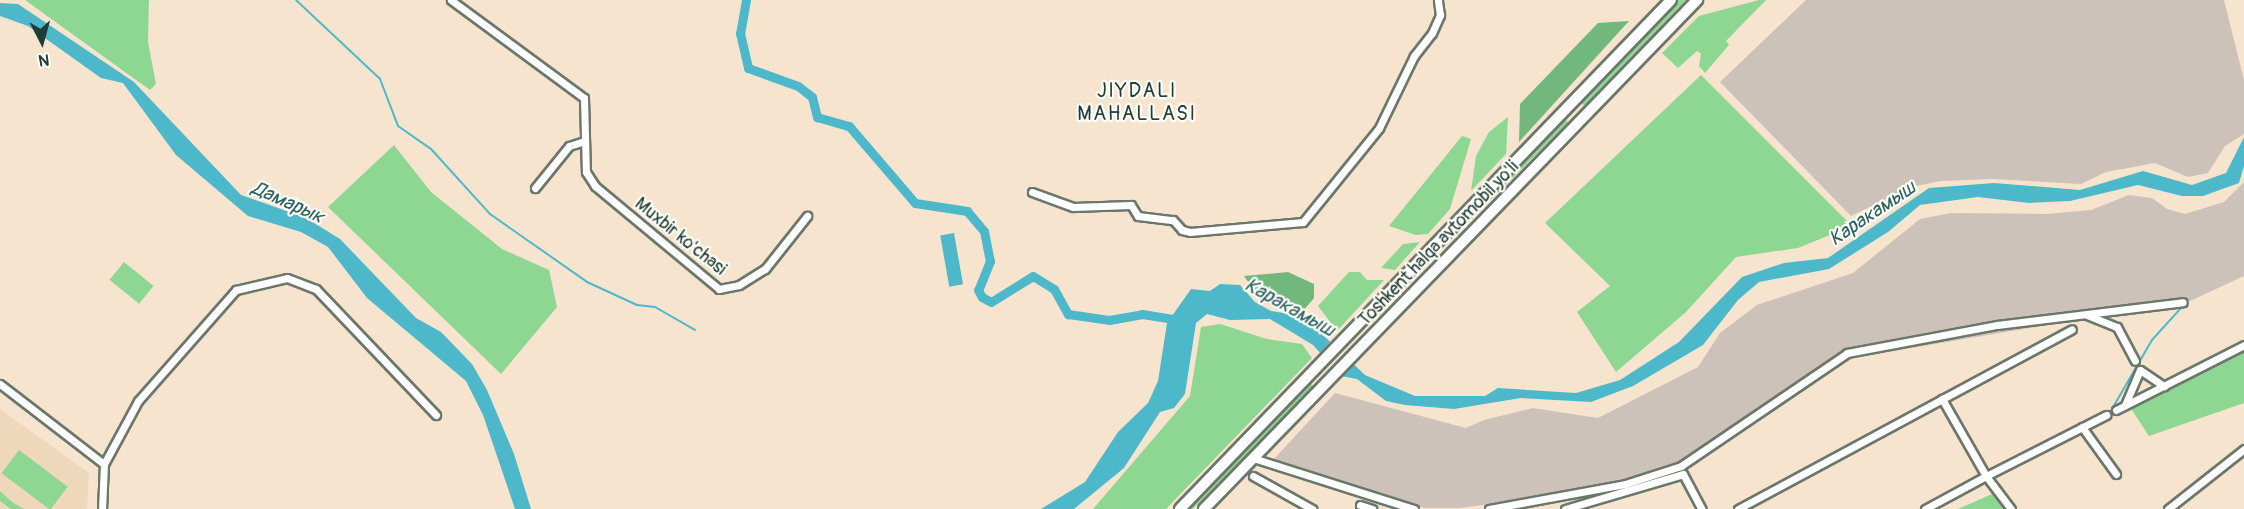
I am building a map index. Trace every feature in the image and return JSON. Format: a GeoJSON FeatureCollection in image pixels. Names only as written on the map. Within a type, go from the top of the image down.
{"type":"FeatureCollection","features":[{"type":"Feature","properties":{"kind":"highway","name":"Toshkent halqa avtomobil yo'li"},"geometry":{"type":"LineString","coordinates":[[1180,509],[1671,0]]}},
{"type":"Feature","properties":{"kind":"highway","name":"Toshkent halqa avtomobil yo'li"},"geometry":{"type":"LineString","coordinates":[[1204,509],[1697,0]]}},
{"type":"Feature","properties":{"kind":"highway"},"geometry":{"type":"LineString","coordinates":[[1570,105],[1584,118]]}},
{"type":"Feature","properties":{"kind":"street","name":"Muxbir ko'chasi"},"geometry":{"type":"LineString","coordinates":[[451,0],[584,98],[586,172],[595,186],[719,289],[739,285],[765,269],[807,216]]}},
{"type":"Feature","properties":{"kind":"street"},"geometry":{"type":"LineString","coordinates":[[1032,192],[1073,207],[1131,205],[1138,216],[1173,220],[1184,231],[1259,229],[1303,222],[1379,128],[1414,56],[1432,33],[1440,15],[1438,0]]}},
{"type":"Feature","properties":{"kind":"street"},"geometry":{"type":"LineString","coordinates":[[535,188],[569,146],[584,141]]}},
{"type":"Feature","properties":{"kind":"street"},"geometry":{"type":"LineString","coordinates":[[102,509],[104,464],[138,401],[236,290],[287,278],[316,289],[436,415]]}},
{"type":"Feature","properties":{"kind":"street"},"geometry":{"type":"LineString","coordinates":[[1489,509],[1624,484],[1681,466],[1847,354],[1948,333],[2183,302]]}},
{"type":"Feature","properties":{"kind":"street"},"geometry":{"type":"LineString","coordinates":[[2087,315],[2116,327],[2135,361]]}},
{"type":"Feature","properties":{"kind":"street"},"geometry":{"type":"LineString","coordinates":[[1738,509],[2072,329]]}},
{"type":"Feature","properties":{"kind":"street"},"geometry":{"type":"LineString","coordinates":[[2116,410],[2244,345]]}},
{"type":"Feature","properties":{"kind":"street"},"geometry":{"type":"LineString","coordinates":[[2125,405],[2140,370],[2164,386]]}},
{"type":"Feature","properties":{"kind":"street"},"geometry":{"type":"LineString","coordinates":[[0,384],[104,464]]}},
{"type":"Feature","properties":{"kind":"street"},"geometry":{"type":"LineString","coordinates":[[1942,399],[1986,476],[2011,509]]}},
{"type":"Feature","properties":{"kind":"street"},"geometry":{"type":"LineString","coordinates":[[1925,509],[2106,415]]}},
{"type":"Feature","properties":{"kind":"street"},"geometry":{"type":"LineString","coordinates":[[2082,427],[2116,474]]}},
{"type":"Feature","properties":{"kind":"street"},"geometry":{"type":"LineString","coordinates":[[2168,509],[2244,449]]}},
{"type":"Feature","properties":{"kind":"street"},"geometry":{"type":"LineString","coordinates":[[1253,458],[1414,509]]}},
{"type":"Feature","properties":{"kind":"street"},"geometry":{"type":"LineString","coordinates":[[1565,509],[1683,474],[1702,509]]}},
{"type":"Feature","properties":{"kind":"street"},"geometry":{"type":"LineString","coordinates":[[1253,476],[1312,509]]}},
{"type":"Feature","properties":{"kind":"street"},"geometry":{"type":"LineString","coordinates":[[1360,505],[1372,509]]}},
{"type":"Feature","properties":{"kind":"shaded area"},"geometry":{"type":"Polygon","coordinates":[[[1806,0],[2224,0],[2244,80],[2244,134],[2225,146],[2208,173],[2188,177],[2155,163],[2106,172],[2081,184],[1993,179],[1941,181],[1911,187],[1851,216],[1720,82],[1806,0]]]}},
{"type":"Feature","properties":{"kind":"shaded area"},"geometry":{"type":"Polygon","coordinates":[[[2244,182],[2244,276],[2190,301],[1846,359],[1674,473],[1625,486],[1460,508],[1425,508],[1273,460],[1335,393],[1466,428],[1484,420],[1533,408],[1598,418],[1698,367],[1720,333],[1757,305],[1853,273],[1920,219],[1951,213],[2047,214],[2091,210],[2129,195],[2152,198],[2167,209],[2185,214],[2224,202],[2244,182]]]}},
{"type":"Feature","properties":{"kind":"shaded area"},"geometry":{"type":"Polygon","coordinates":[[[0,409],[89,473],[87,509],[0,509],[0,409]]]}},
{"type":"Feature","properties":{"kind":"green space"},"geometry":{"type":"Polygon","coordinates":[[[25,0],[149,0],[148,42],[156,84],[150,90],[25,0]]]}},
{"type":"Feature","properties":{"kind":"green space"},"geometry":{"type":"Polygon","coordinates":[[[1678,0],[1686,0],[1584,106],[1581,102],[1678,0]]]}},
{"type":"Feature","properties":{"kind":"green space"},"geometry":{"type":"Polygon","coordinates":[[[1766,0],[1726,41],[1729,45],[1705,73],[1699,66],[1701,54],[1697,51],[1678,68],[1662,53],[1699,16],[1766,0]]]}},
{"type":"Feature","properties":{"kind":"green space"},"geometry":{"type":"Polygon","coordinates":[[[1629,21],[1519,142],[1520,104],[1598,23],[1629,21]]]}},
{"type":"Feature","properties":{"kind":"green space"},"geometry":{"type":"Polygon","coordinates":[[[1701,75],[1852,226],[1798,248],[1736,257],[1686,312],[1616,372],[1577,312],[1610,286],[1545,223],[1701,75]]]}},
{"type":"Feature","properties":{"kind":"green space"},"geometry":{"type":"Polygon","coordinates":[[[1508,117],[1506,154],[1471,191],[1476,156],[1489,132],[1508,117]]]}},
{"type":"Feature","properties":{"kind":"green space"},"geometry":{"type":"Polygon","coordinates":[[[1564,118],[1568,122],[1373,317],[1369,313],[1564,118]]]}},
{"type":"Feature","properties":{"kind":"green space"},"geometry":{"type":"Polygon","coordinates":[[[1462,136],[1471,139],[1450,209],[1428,234],[1416,235],[1389,226],[1462,136]]]}},
{"type":"Feature","properties":{"kind":"green space"},"geometry":{"type":"Polygon","coordinates":[[[394,145],[431,192],[502,249],[549,270],[557,307],[501,374],[328,207],[394,145]]]}},
{"type":"Feature","properties":{"kind":"green space"},"geometry":{"type":"Polygon","coordinates":[[[1420,242],[1395,270],[1381,268],[1403,244],[1420,242]]]}},
{"type":"Feature","properties":{"kind":"green space"},"geometry":{"type":"Polygon","coordinates":[[[124,262],[154,286],[139,304],[110,280],[124,262]]]}},
{"type":"Feature","properties":{"kind":"green space"},"geometry":{"type":"Polygon","coordinates":[[[1288,272],[1314,284],[1314,298],[1303,311],[1263,303],[1244,276],[1288,272]]]}},
{"type":"Feature","properties":{"kind":"green space"},"geometry":{"type":"Polygon","coordinates":[[[1349,272],[1360,272],[1367,280],[1384,280],[1337,331],[1318,306],[1349,272]]]}},
{"type":"Feature","properties":{"kind":"green space"},"geometry":{"type":"Polygon","coordinates":[[[1220,324],[1267,339],[1302,344],[1312,358],[1166,509],[1093,509],[1190,396],[1201,327],[1220,324]]]}},
{"type":"Feature","properties":{"kind":"green space"},"geometry":{"type":"Polygon","coordinates":[[[2244,345],[2244,403],[2149,436],[2126,401],[2244,345]]]}},
{"type":"Feature","properties":{"kind":"green space"},"geometry":{"type":"Polygon","coordinates":[[[1310,383],[1314,387],[1192,509],[1186,507],[1310,383]]]}},
{"type":"Feature","properties":{"kind":"green space"},"geometry":{"type":"Polygon","coordinates":[[[19,450],[68,487],[49,509],[2,473],[19,450]]]}},
{"type":"Feature","properties":{"kind":"green space"},"geometry":{"type":"Polygon","coordinates":[[[0,491],[24,509],[11,509],[0,501],[0,491]]]}},
{"type":"Feature","properties":{"kind":"green space"},"geometry":{"type":"Polygon","coordinates":[[[1992,494],[2004,509],[1958,509],[1992,494]]]}},
{"type":"Feature","properties":{"kind":"water"},"geometry":{"type":"Polygon","coordinates":[[[0,3],[18,4],[134,82],[241,195],[306,218],[340,239],[416,318],[441,332],[472,364],[487,390],[514,454],[531,509],[515,509],[483,415],[466,381],[367,298],[328,247],[301,232],[248,216],[176,155],[123,83],[101,78],[28,26],[0,16],[0,3]]]}},
{"type":"Feature","properties":{"kind":"water"},"geometry":{"type":"Polygon","coordinates":[[[2244,137],[2244,166],[2239,183],[2203,196],[2182,196],[2138,185],[2070,201],[2029,203],[1978,197],[1920,205],[1888,232],[1829,269],[1759,282],[1738,300],[1703,345],[1633,386],[1591,402],[1521,398],[1454,409],[1386,401],[1357,379],[1341,376],[1313,345],[1270,319],[1230,320],[1207,314],[1196,323],[1185,394],[1174,408],[1160,412],[1124,468],[1074,509],[1041,509],[1085,482],[1118,432],[1148,403],[1158,381],[1167,323],[1191,289],[1210,291],[1220,284],[1240,285],[1255,302],[1271,311],[1303,316],[1365,375],[1415,396],[1485,396],[1498,388],[1576,393],[1620,380],[1679,342],[1742,277],[1784,263],[1828,258],[1929,188],[1994,183],[2080,190],[2143,171],[2192,185],[2226,173],[2244,137]]]}},
{"type":"Feature","properties":{"kind":"water"},"geometry":{"type":"Polygon","coordinates":[[[954,233],[963,284],[949,287],[940,235],[954,233]]]}},
{"type":"Feature","properties":{"kind":"pier"},"geometry":{"type":"Polygon","coordinates":[[[1332,340],[1355,362],[1338,378],[1318,355],[1332,340]]]}},
{"type":"Feature","properties":{"kind":"waterway"},"geometry":{"type":"LineString","coordinates":[[296,0],[380,79],[398,126],[431,149],[490,214],[587,282],[637,305],[655,307],[695,330]]}},
{"type":"Feature","properties":{"kind":"waterway"},"geometry":{"type":"LineString","coordinates":[[746,0],[740,33],[748,68],[798,86],[812,97],[817,117],[849,126],[915,203],[967,211],[984,231],[990,261],[978,290],[982,297],[991,302],[1033,276],[1054,289],[1068,314],[1109,320],[1142,314],[1178,320]]}},
{"type":"Feature","properties":{"kind":"waterway"},"geometry":{"type":"LineString","coordinates":[[2105,421],[2152,340],[2181,308]]}},
{"type":"Feature","properties":{"kind":"district","name":"JIYDALI MAHALLASI"},"geometry":{"type":"Point","coordinates":[1137,102]}},
{"type":"Feature","properties":{"kind":"water label","name":"Дамарык"},"geometry":{"type":"Point","coordinates":[288,202]}},
{"type":"Feature","properties":{"kind":"water label","name":"Каракамыш"},"geometry":{"type":"Point","coordinates":[1872,213]}},
{"type":"Feature","properties":{"kind":"water label","name":"Каракамыш"},"geometry":{"type":"Point","coordinates":[1290,307]}}]}
